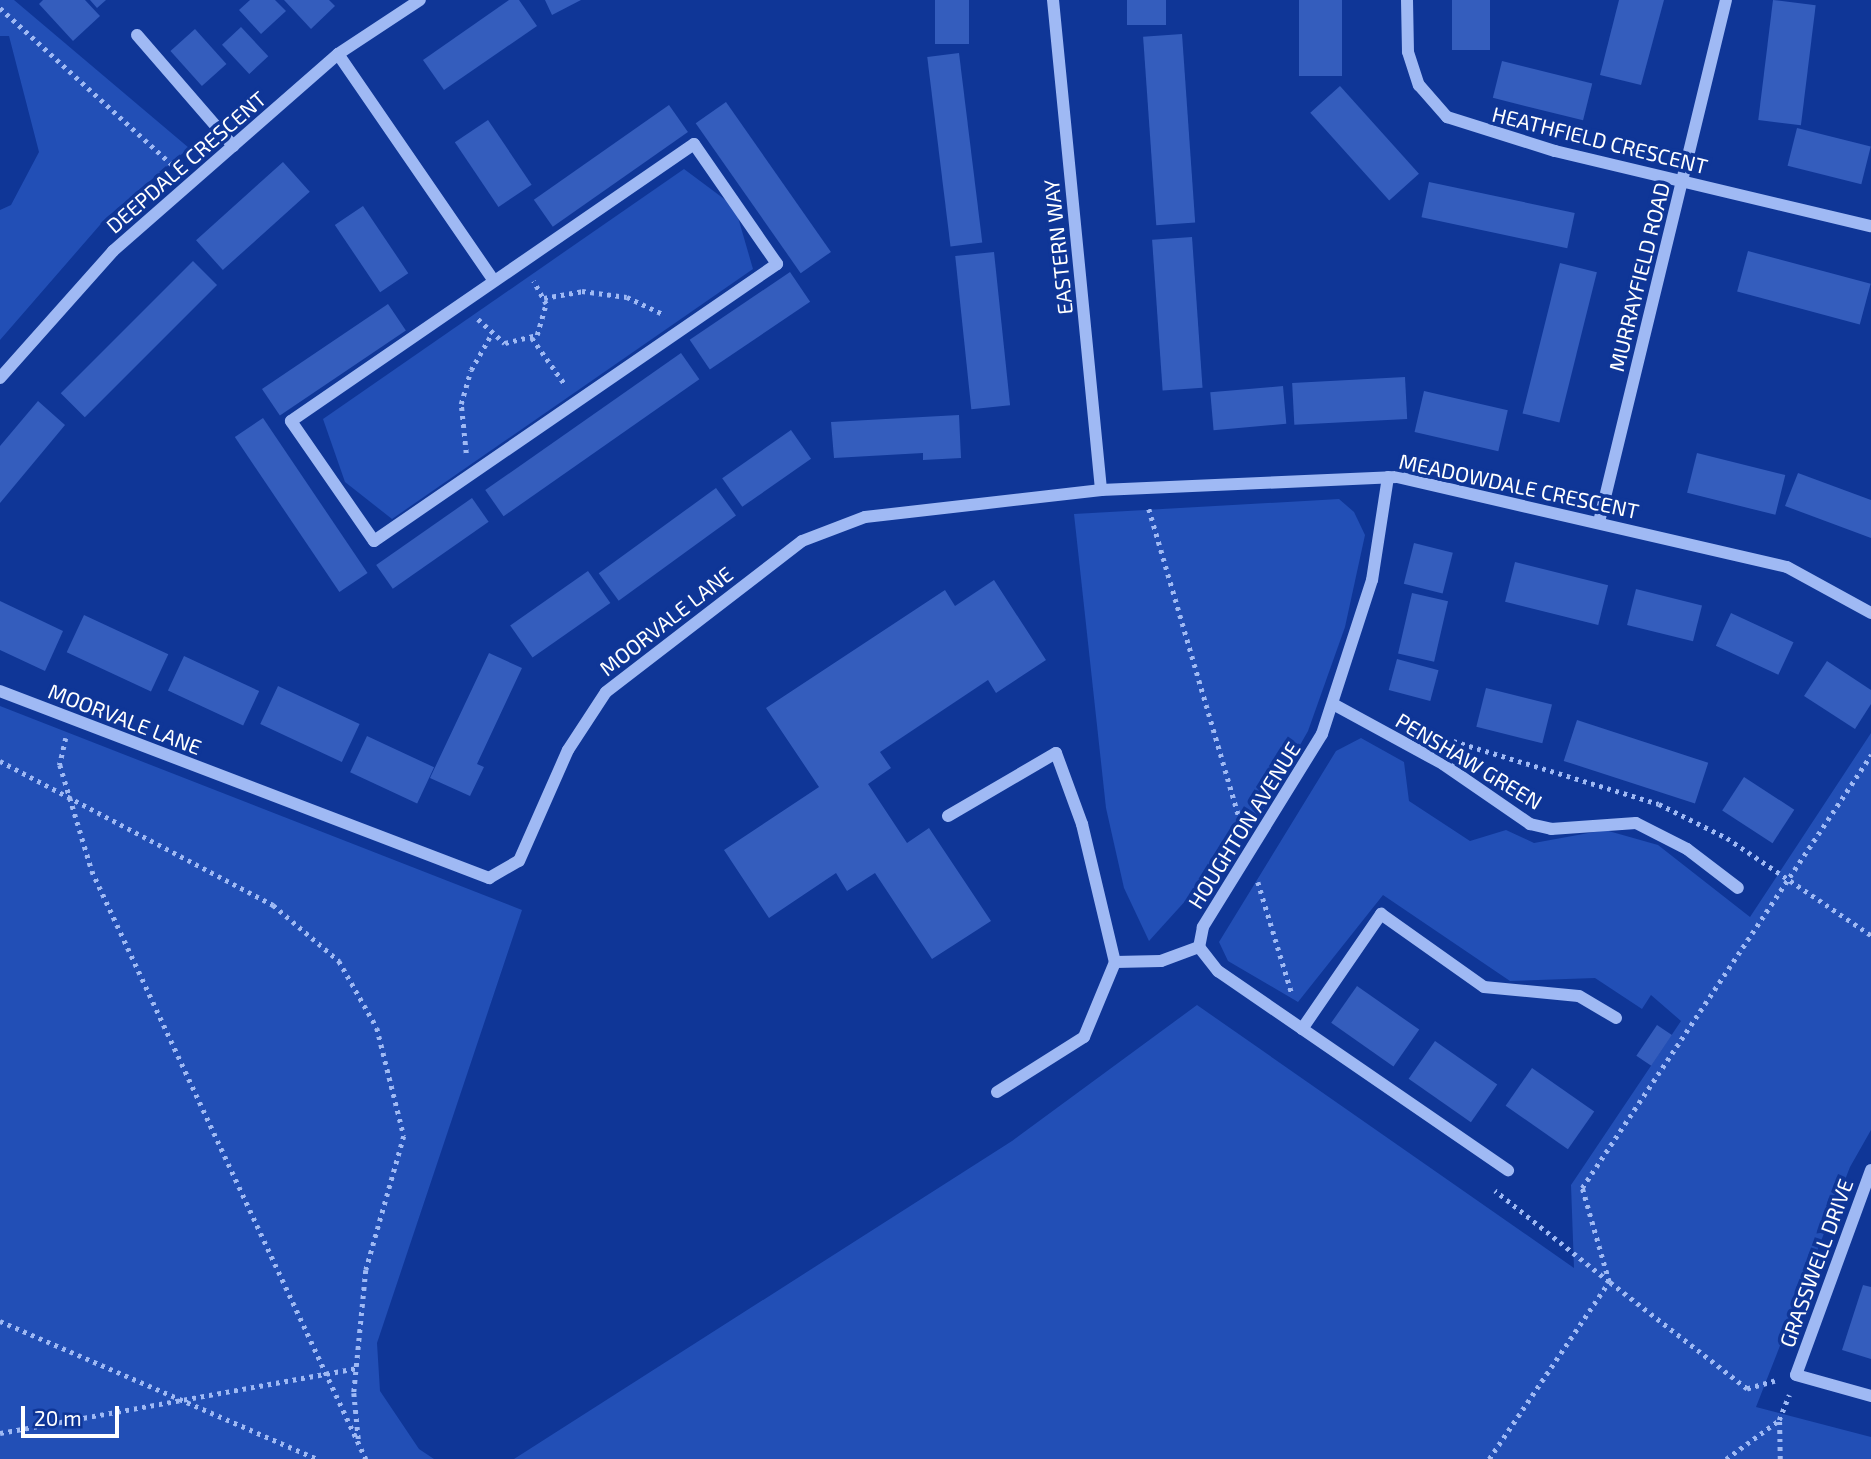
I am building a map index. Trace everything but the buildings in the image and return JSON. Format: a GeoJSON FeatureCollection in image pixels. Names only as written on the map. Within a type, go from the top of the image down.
{"type":"FeatureCollection","features":[{"type":"Feature","properties":{"kind":"street","name":"DEEPDALE CRESCENT"},"geometry":{"type":"LineString","coordinates":[[0,378],[113,251],[338,54],[420,0]]}},
{"type":"Feature","properties":{"kind":"street","name":"EASTERN WAY"},"geometry":{"type":"LineString","coordinates":[[1053,0],[1101,490]]}},
{"type":"Feature","properties":{"kind":"street","name":"HEATHFIELD CRESCENT"},"geometry":{"type":"LineString","coordinates":[[1407,0],[1409,52],[1419,85],[1447,117],[1682,181],[1871,226]]}},
{"type":"Feature","properties":{"kind":"street","name":"MURRAYFIELD ROAD"},"geometry":{"type":"LineString","coordinates":[[1599,522],[1726,0]]}},
{"type":"Feature","properties":{"kind":"street"},"geometry":{"type":"LineString","coordinates":[[137,35],[233,146]]}},
{"type":"Feature","properties":{"kind":"street"},"geometry":{"type":"LineString","coordinates":[[338,54],[494,281]]}},
{"type":"Feature","properties":{"kind":"street"},"geometry":{"type":"LineString","coordinates":[[694,144],[777,264],[374,541],[291,421],[494,281],[694,144]]}},
{"type":"Feature","properties":{"kind":"street","name":"MEADOWDALE CRESCENT"},"geometry":{"type":"LineString","coordinates":[[1101,490],[1388,477],[1599,522],[1787,567],[1871,613]]}},
{"type":"Feature","properties":{"kind":"street","name":"HOUGHTON AVENUE"},"geometry":{"type":"LineString","coordinates":[[1199,947],[1203,927],[1316,747],[1333,704],[1372,580],[1388,477]]}},
{"type":"Feature","properties":{"kind":"street","name":"MOORVALE LANE"},"geometry":{"type":"LineString","coordinates":[[0,691],[483,877],[496,877],[519,861],[568,750],[606,692],[802,541],[865,517],[1101,490]]}},
{"type":"Feature","properties":{"kind":"street","name":"PENSHAW GREEN"},"geometry":{"type":"LineString","coordinates":[[1333,704],[1443,764],[1530,824],[1551,829],[1636,823],[1687,849],[1738,888]]}},
{"type":"Feature","properties":{"kind":"street"},"geometry":{"type":"LineString","coordinates":[[948,817],[1056,753],[1082,824],[1115,962],[1084,1037],[997,1091]]}},
{"type":"Feature","properties":{"kind":"street"},"geometry":{"type":"LineString","coordinates":[[1302,1029],[1381,914],[1484,987],[1579,996],[1616,1017]]}},
{"type":"Feature","properties":{"kind":"street"},"geometry":{"type":"LineString","coordinates":[[1115,962],[1161,961],[1199,947],[1218,971],[1508,1170]]}},
{"type":"Feature","properties":{"kind":"street","name":"GRASSWELL DRIVE"},"geometry":{"type":"LineString","coordinates":[[1871,1170],[1796,1375],[1871,1396]]}},
{"type":"Feature","properties":{"kind":"path"},"geometry":{"type":"LineString","coordinates":[[0,8],[192,182]]}},
{"type":"Feature","properties":{"kind":"path"},"geometry":{"type":"LineString","coordinates":[[466,301],[491,335],[505,343],[532,338],[547,315],[544,298],[520,263]]}},
{"type":"Feature","properties":{"kind":"path"},"geometry":{"type":"LineString","coordinates":[[544,298],[582,291],[627,297],[660,311],[682,330]]}},
{"type":"Feature","properties":{"kind":"path"},"geometry":{"type":"LineString","coordinates":[[471,474],[461,404],[471,370],[491,335]]}},
{"type":"Feature","properties":{"kind":"path"},"geometry":{"type":"LineString","coordinates":[[532,338],[577,402]]}},
{"type":"Feature","properties":{"kind":"path"},"geometry":{"type":"LineString","coordinates":[[1143,488],[1302,1029]]}},
{"type":"Feature","properties":{"kind":"path"},"geometry":{"type":"LineString","coordinates":[[70,718],[60,765],[92,870],[366,1459]]}},
{"type":"Feature","properties":{"kind":"path"},"geometry":{"type":"LineString","coordinates":[[1437,736],[1659,804],[1727,838],[1790,883],[1871,935]]}},
{"type":"Feature","properties":{"kind":"path"},"geometry":{"type":"LineString","coordinates":[[1609,1282],[1582,1188],[1790,883],[1871,755]]}},
{"type":"Feature","properties":{"kind":"path"},"geometry":{"type":"LineString","coordinates":[[0,761],[68,792],[273,905],[338,961],[377,1028],[404,1136],[366,1270],[356,1368],[359,1444]]}},
{"type":"Feature","properties":{"kind":"path"},"geometry":{"type":"LineString","coordinates":[[1483,1183],[1747,1388],[1796,1375]]}},
{"type":"Feature","properties":{"kind":"path"},"geometry":{"type":"LineString","coordinates":[[1489,1459],[1609,1282]]}},
{"type":"Feature","properties":{"kind":"path"},"geometry":{"type":"LineString","coordinates":[[0,1321],[318,1459]]}},
{"type":"Feature","properties":{"kind":"path"},"geometry":{"type":"LineString","coordinates":[[0,1433],[177,1398],[356,1368]]}},
{"type":"Feature","properties":{"kind":"path"},"geometry":{"type":"LineString","coordinates":[[1780,1459],[1779,1420],[1796,1375]]}},
{"type":"Feature","properties":{"kind":"path"},"geometry":{"type":"LineString","coordinates":[[1727,1459],[1779,1420]]}},
{"type":"Feature","properties":{"kind":"shaded area"},"geometry":{"type":"Polygon","coordinates":[[[0,0],[14,0],[189,148],[106,218],[0,340],[0,210],[11,205],[39,152],[9,36],[0,36],[0,0]]]}},
{"type":"Feature","properties":{"kind":"shaded area"},"geometry":{"type":"Polygon","coordinates":[[[684,169],[735,207],[753,269],[392,519],[345,482],[323,419],[684,169]]]}},
{"type":"Feature","properties":{"kind":"shaded area"},"geometry":{"type":"Polygon","coordinates":[[[1339,499],[1354,512],[1365,535],[1345,627],[1308,731],[1255,824],[1149,941],[1124,888],[1106,808],[1074,514],[1339,499]]]}},
{"type":"Feature","properties":{"kind":"shaded area"},"geometry":{"type":"Polygon","coordinates":[[[0,706],[522,910],[377,1343],[380,1391],[419,1449],[434,1459],[0,1459],[0,706]]]}},
{"type":"Feature","properties":{"kind":"shaded area"},"geometry":{"type":"Polygon","coordinates":[[[1871,733],[1871,1130],[1850,1167],[1756,1407],[1871,1437],[1871,1459],[514,1459],[1012,1141],[1197,1005],[1574,1268],[1571,1185],[1681,1021],[1651,995],[1642,1009],[1595,978],[1510,981],[1383,895],[1298,1002],[1228,961],[1219,942],[1336,751],[1361,738],[1404,762],[1409,801],[1470,841],[1506,830],[1534,843],[1605,830],[1658,845],[1750,917],[1871,733]]]}}]}
